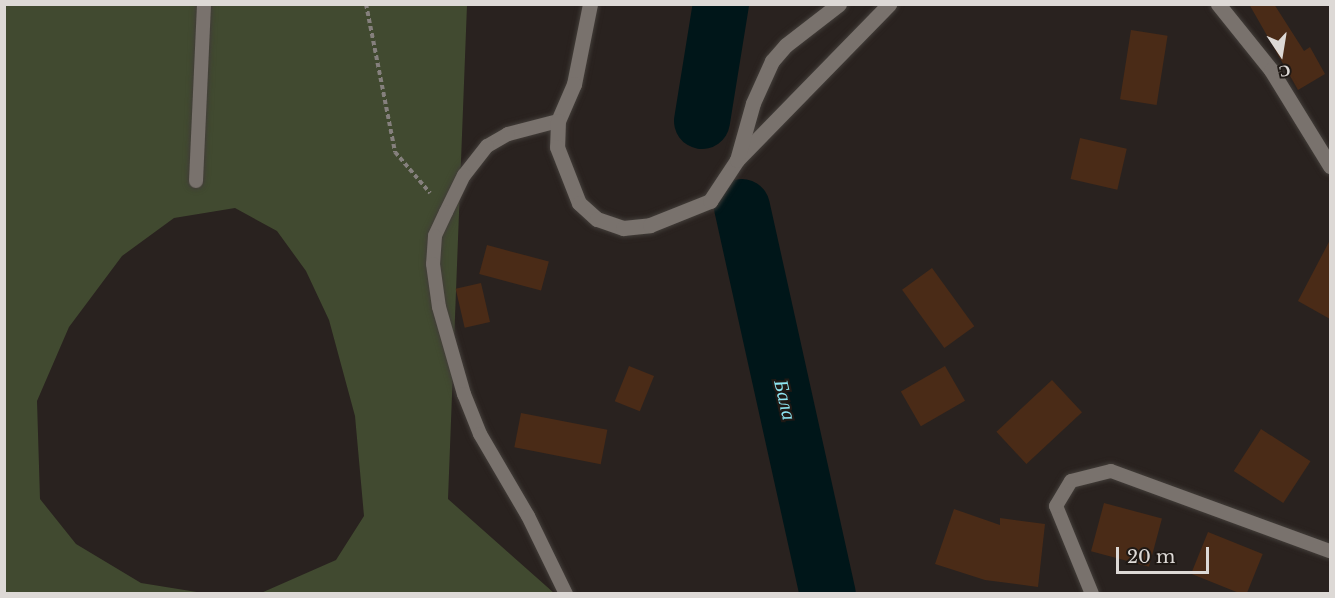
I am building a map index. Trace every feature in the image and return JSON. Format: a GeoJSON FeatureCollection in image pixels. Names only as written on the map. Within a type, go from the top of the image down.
{"type":"FeatureCollection","features":[{"type":"Feature","properties":{"kind":"street"},"geometry":{"type":"LineString","coordinates":[[590,4],[574,84],[558,121],[557,147],[579,204],[597,219],[623,228],[650,225],[710,201],[737,160],[890,4]]}},
{"type":"Feature","properties":{"kind":"street"},"geometry":{"type":"LineString","coordinates":[[737,160],[753,104],[772,61],[786,45],[839,4]]}},
{"type":"Feature","properties":{"kind":"street"},"geometry":{"type":"LineString","coordinates":[[1218,4],[1271,70],[1330,166]]}},
{"type":"Feature","properties":{"kind":"lane"},"geometry":{"type":"LineString","coordinates":[[196,181],[204,4]]}},
{"type":"Feature","properties":{"kind":"lane"},"geometry":{"type":"LineString","coordinates":[[558,121],[508,134],[487,146],[464,175],[435,236],[433,264],[439,308],[464,394],[480,434],[528,516],[566,594]]}},
{"type":"Feature","properties":{"kind":"lane"},"geometry":{"type":"LineString","coordinates":[[1092,594],[1056,507],[1071,482],[1111,471],[1330,551]]}},
{"type":"Feature","properties":{"kind":"path"},"geometry":{"type":"LineString","coordinates":[[366,4],[395,152],[446,212]]}},
{"type":"Feature","properties":{"kind":"green space"},"geometry":{"type":"Polygon","coordinates":[[[4,5],[467,5],[448,499],[554,593],[261,593],[336,560],[364,516],[355,416],[329,320],[306,271],[277,231],[235,208],[174,218],[122,256],[69,327],[37,401],[40,499],[76,544],[141,583],[203,593],[5,593],[4,5]]]}},
{"type":"Feature","properties":{"kind":"building"},"geometry":{"type":"Polygon","coordinates":[[[1249,4],[1274,4],[1304,51],[1310,47],[1325,74],[1298,90],[1249,4]]]}},
{"type":"Feature","properties":{"kind":"building"},"geometry":{"type":"Polygon","coordinates":[[[1131,30],[1168,36],[1157,105],[1120,99],[1131,30]]]}},
{"type":"Feature","properties":{"kind":"building"},"geometry":{"type":"Polygon","coordinates":[[[1080,138],[1127,149],[1117,190],[1071,179],[1080,138]]]}},
{"type":"Feature","properties":{"kind":"building"},"geometry":{"type":"Polygon","coordinates":[[[1330,240],[1330,319],[1298,301],[1330,240]]]}},
{"type":"Feature","properties":{"kind":"building"},"geometry":{"type":"Polygon","coordinates":[[[487,245],[549,262],[541,291],[479,274],[487,245]]]}},
{"type":"Feature","properties":{"kind":"building"},"geometry":{"type":"Polygon","coordinates":[[[932,268],[974,326],[944,348],[902,290],[932,268]]]}},
{"type":"Feature","properties":{"kind":"building"},"geometry":{"type":"Polygon","coordinates":[[[481,283],[490,322],[465,328],[456,289],[481,283]]]}},
{"type":"Feature","properties":{"kind":"building"},"geometry":{"type":"Polygon","coordinates":[[[629,366],[654,376],[640,411],[615,401],[629,366]]]}},
{"type":"Feature","properties":{"kind":"building"},"geometry":{"type":"Polygon","coordinates":[[[945,366],[965,401],[921,426],[901,392],[945,366]]]}},
{"type":"Feature","properties":{"kind":"building"},"geometry":{"type":"Polygon","coordinates":[[[1052,380],[1082,412],[1026,464],[996,432],[1052,380]]]}},
{"type":"Feature","properties":{"kind":"building"},"geometry":{"type":"Polygon","coordinates":[[[521,413],[607,430],[601,464],[514,447],[521,413]]]}},
{"type":"Feature","properties":{"kind":"building"},"geometry":{"type":"Polygon","coordinates":[[[1261,429],[1310,461],[1283,503],[1234,471],[1261,429]]]}},
{"type":"Feature","properties":{"kind":"building"},"geometry":{"type":"Polygon","coordinates":[[[1104,503],[1162,519],[1149,567],[1091,551],[1104,503]]]}},
{"type":"Feature","properties":{"kind":"building"},"geometry":{"type":"Polygon","coordinates":[[[954,509],[1000,525],[1000,518],[1045,524],[1038,587],[985,580],[935,564],[954,509]]]}},
{"type":"Feature","properties":{"kind":"building"},"geometry":{"type":"Polygon","coordinates":[[[1208,532],[1263,554],[1247,594],[1241,594],[1191,574],[1208,532]]]}},
{"type":"Feature","properties":{"kind":"waterway","name":"Бала"},"geometry":{"type":"LineString","coordinates":[[702,121],[721,4]]}},
{"type":"Feature","properties":{"kind":"waterway","name":"Бала"},"geometry":{"type":"LineString","coordinates":[[742,207],[828,594]]}}]}
